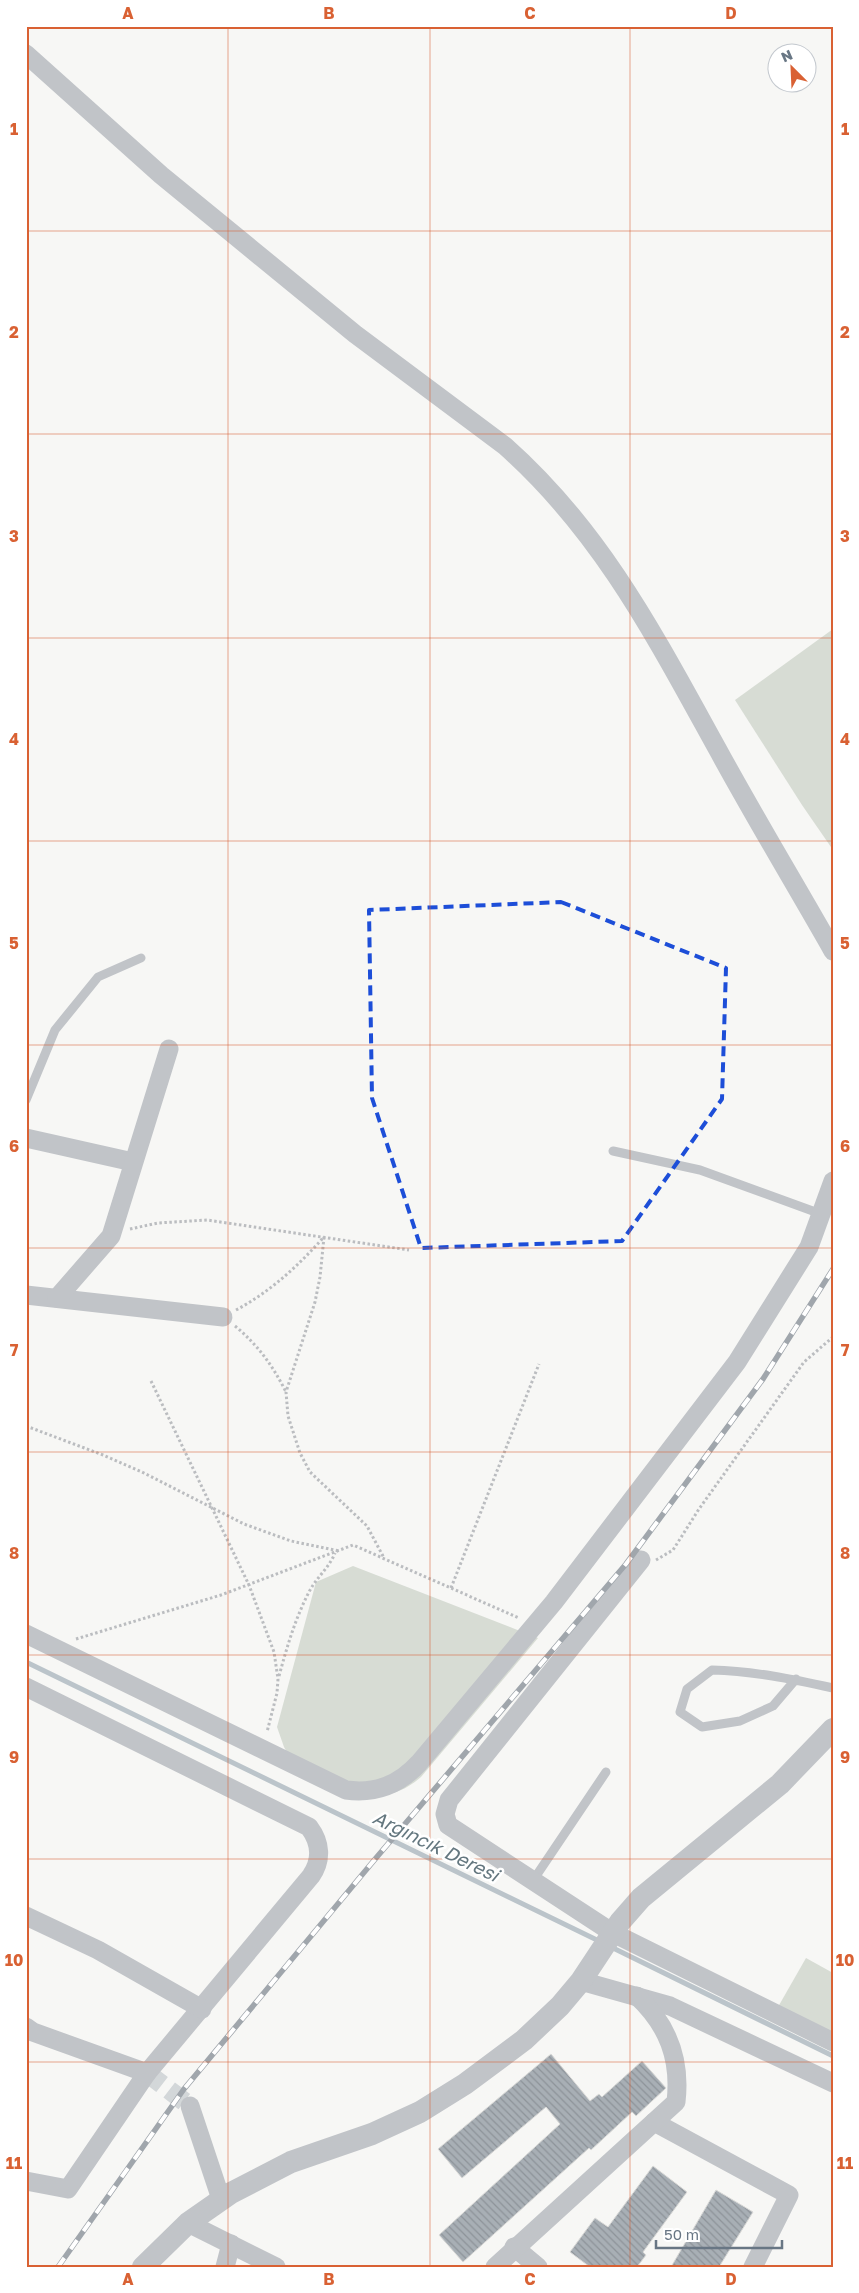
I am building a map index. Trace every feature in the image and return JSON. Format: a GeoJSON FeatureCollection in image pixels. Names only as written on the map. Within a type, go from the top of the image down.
{"type":"FeatureCollection","features":[{"type":"Feature","properties":{"kind":"street"},"geometry":{"type":"LineString","coordinates":[[26,54],[161,175],[355,334],[505,446],[554,493],[600,552],[656,637],[772,847],[833,950]]}},
{"type":"Feature","properties":{"kind":"street"},"geometry":{"type":"LineString","coordinates":[[57,1298],[111,1236],[169,1049]]}},
{"type":"Feature","properties":{"kind":"street"},"geometry":{"type":"LineString","coordinates":[[26,1138],[133,1162]]}},
{"type":"Feature","properties":{"kind":"street"},"geometry":{"type":"LineString","coordinates":[[26,1634],[346,1790],[370,1791],[392,1785],[415,1767],[535,1625],[738,1362],[809,1247],[833,1181]]}},
{"type":"Feature","properties":{"kind":"street"},"geometry":{"type":"LineString","coordinates":[[26,1295],[223,1317]]}},
{"type":"Feature","properties":{"kind":"street"},"geometry":{"type":"LineString","coordinates":[[641,1560],[449,1800],[445,1814],[448,1825],[611,1936],[833,2042]]}},
{"type":"Feature","properties":{"kind":"street"},"geometry":{"type":"LineString","coordinates":[[26,1687],[309,1828],[314,1834],[319,1856],[311,1876],[147,2073],[68,2189],[26,2181]]}},
{"type":"Feature","properties":{"kind":"street"},"geometry":{"type":"LineString","coordinates":[[142,2267],[188,2223],[260,2176],[291,2162],[388,2128],[443,2099],[524,2040],[560,2006],[587,1974],[611,1936],[641,1898],[780,1784],[833,1729]]}},
{"type":"Feature","properties":{"kind":"street"},"geometry":{"type":"LineString","coordinates":[[26,1916],[98,1950],[202,2009]]}},
{"type":"Feature","properties":{"kind":"street"},"geometry":{"type":"LineString","coordinates":[[587,1974],[637,1996],[670,2006],[833,2083]]}},
{"type":"Feature","properties":{"kind":"street"},"geometry":{"type":"LineString","coordinates":[[495,2267],[514,2247],[676,2102],[678,2075],[676,2062],[666,2032],[648,2007],[637,1996]]}},
{"type":"Feature","properties":{"kind":"street"},"geometry":{"type":"LineString","coordinates":[[26,2027],[33,2032],[147,2073]]}},
{"type":"Feature","properties":{"kind":"street"},"geometry":{"type":"LineString","coordinates":[[190,2106],[221,2200]]}},
{"type":"Feature","properties":{"kind":"street"},"geometry":{"type":"LineString","coordinates":[[654,2122],[789,2195],[753,2267]]}},
{"type":"Feature","properties":{"kind":"street"},"geometry":{"type":"LineString","coordinates":[[188,2223],[276,2267]]}},
{"type":"Feature","properties":{"kind":"street"},"geometry":{"type":"LineString","coordinates":[[224,2267],[231,2244]]}},
{"type":"Feature","properties":{"kind":"street"},"geometry":{"type":"LineString","coordinates":[[514,2247],[538,2267]]}},
{"type":"Feature","properties":{"kind":"lane"},"geometry":{"type":"LineString","coordinates":[[26,1100],[55,1030],[98,976],[141,958]]}},
{"type":"Feature","properties":{"kind":"lane"},"geometry":{"type":"LineString","coordinates":[[613,1151],[700,1170],[821,1214]]}},
{"type":"Feature","properties":{"kind":"lane"},"geometry":{"type":"LineString","coordinates":[[796,1679],[773,1706],[740,1721],[702,1727],[680,1712],[687,1689],[712,1670],[744,1671],[796,1679],[833,1688]]}},
{"type":"Feature","properties":{"kind":"lane"},"geometry":{"type":"LineString","coordinates":[[532,1882],[606,1772]]}},
{"type":"Feature","properties":{"kind":"path"},"geometry":{"type":"LineString","coordinates":[[111,1236],[158,1223],[207,1220],[409,1250]]}},
{"type":"Feature","properties":{"kind":"path"},"geometry":{"type":"LineString","coordinates":[[286,1392],[270,1363],[260,1350],[223,1317],[273,1287],[297,1266],[324,1237]]}},
{"type":"Feature","properties":{"kind":"path"},"geometry":{"type":"LineString","coordinates":[[324,1237],[320,1277],[315,1302],[286,1392],[288,1416],[303,1461],[318,1482],[367,1526],[384,1559]]}},
{"type":"Feature","properties":{"kind":"path"},"geometry":{"type":"LineString","coordinates":[[641,1560],[660,1560],[673,1550],[709,1494],[804,1362],[833,1337]]}},
{"type":"Feature","properties":{"kind":"path"},"geometry":{"type":"LineString","coordinates":[[451,1588],[539,1364]]}},
{"type":"Feature","properties":{"kind":"path"},"geometry":{"type":"LineString","coordinates":[[151,1381],[248,1585],[274,1652],[278,1679]]}},
{"type":"Feature","properties":{"kind":"path"},"geometry":{"type":"LineString","coordinates":[[26,1426],[95,1451],[142,1472],[213,1509],[268,1533],[291,1541],[338,1551]]}},
{"type":"Feature","properties":{"kind":"path"},"geometry":{"type":"LineString","coordinates":[[51,1646],[155,1617],[248,1585],[353,1545],[535,1625]]}},
{"type":"Feature","properties":{"kind":"path"},"geometry":{"type":"LineString","coordinates":[[260,1749],[274,1708],[278,1679],[292,1631],[310,1590],[330,1565],[338,1551]]}},
{"type":"Feature","properties":{"kind":"highlighted area"},"geometry":{"type":"Polygon","coordinates":[[[561,902],[726,968],[722,1099],[622,1241],[421,1248],[372,1098],[369,910],[561,902]]]}},
{"type":"Feature","properties":{"kind":"shaded area"},"geometry":{"type":"Polygon","coordinates":[[[833,629],[833,850],[735,700],[833,629]]]}},
{"type":"Feature","properties":{"kind":"shaded area"},"geometry":{"type":"Polygon","coordinates":[[[353,1566],[538,1638],[421,1777],[401,1790],[377,1796],[289,1756],[277,1727],[316,1582],[353,1566]]]}},
{"type":"Feature","properties":{"kind":"shaded area"},"geometry":{"type":"Polygon","coordinates":[[[806,1958],[833,1973],[833,2033],[778,2007],[806,1958]]]}},
{"type":"Feature","properties":{"kind":"building"},"geometry":{"type":"Polygon","coordinates":[[[551,2054],[590,2101],[599,2094],[602,2097],[642,2061],[666,2088],[636,2116],[632,2112],[591,2150],[589,2148],[463,2262],[439,2235],[560,2124],[546,2107],[462,2178],[438,2149],[551,2054]]]}},
{"type":"Feature","properties":{"kind":"building"},"geometry":{"type":"Polygon","coordinates":[[[653,2166],[687,2192],[643,2252],[646,2255],[637,2267],[590,2267],[570,2252],[595,2218],[608,2227],[653,2166]]]}},
{"type":"Feature","properties":{"kind":"building"},"geometry":{"type":"Polygon","coordinates":[[[716,2190],[753,2212],[719,2267],[671,2267],[716,2190]]]}},
{"type":"Feature","properties":{"kind":"waterway","name":"Argıncık Deresi"},"geometry":{"type":"LineString","coordinates":[[26,1662],[601,1942]]}},
{"type":"Feature","properties":{"kind":"waterway","name":"Argıncık Deresi"},"geometry":{"type":"LineString","coordinates":[[611,1947],[833,2056]]}},
{"type":"Feature","properties":{"kind":"tunnel"},"geometry":{"type":"LineString","coordinates":[[147,2073],[190,2106]]}},
{"type":"Feature","properties":{"kind":"railway"},"geometry":{"type":"LineString","coordinates":[[58,2267],[184,2089],[376,1858],[626,1564],[763,1379],[833,1269]]}}]}
